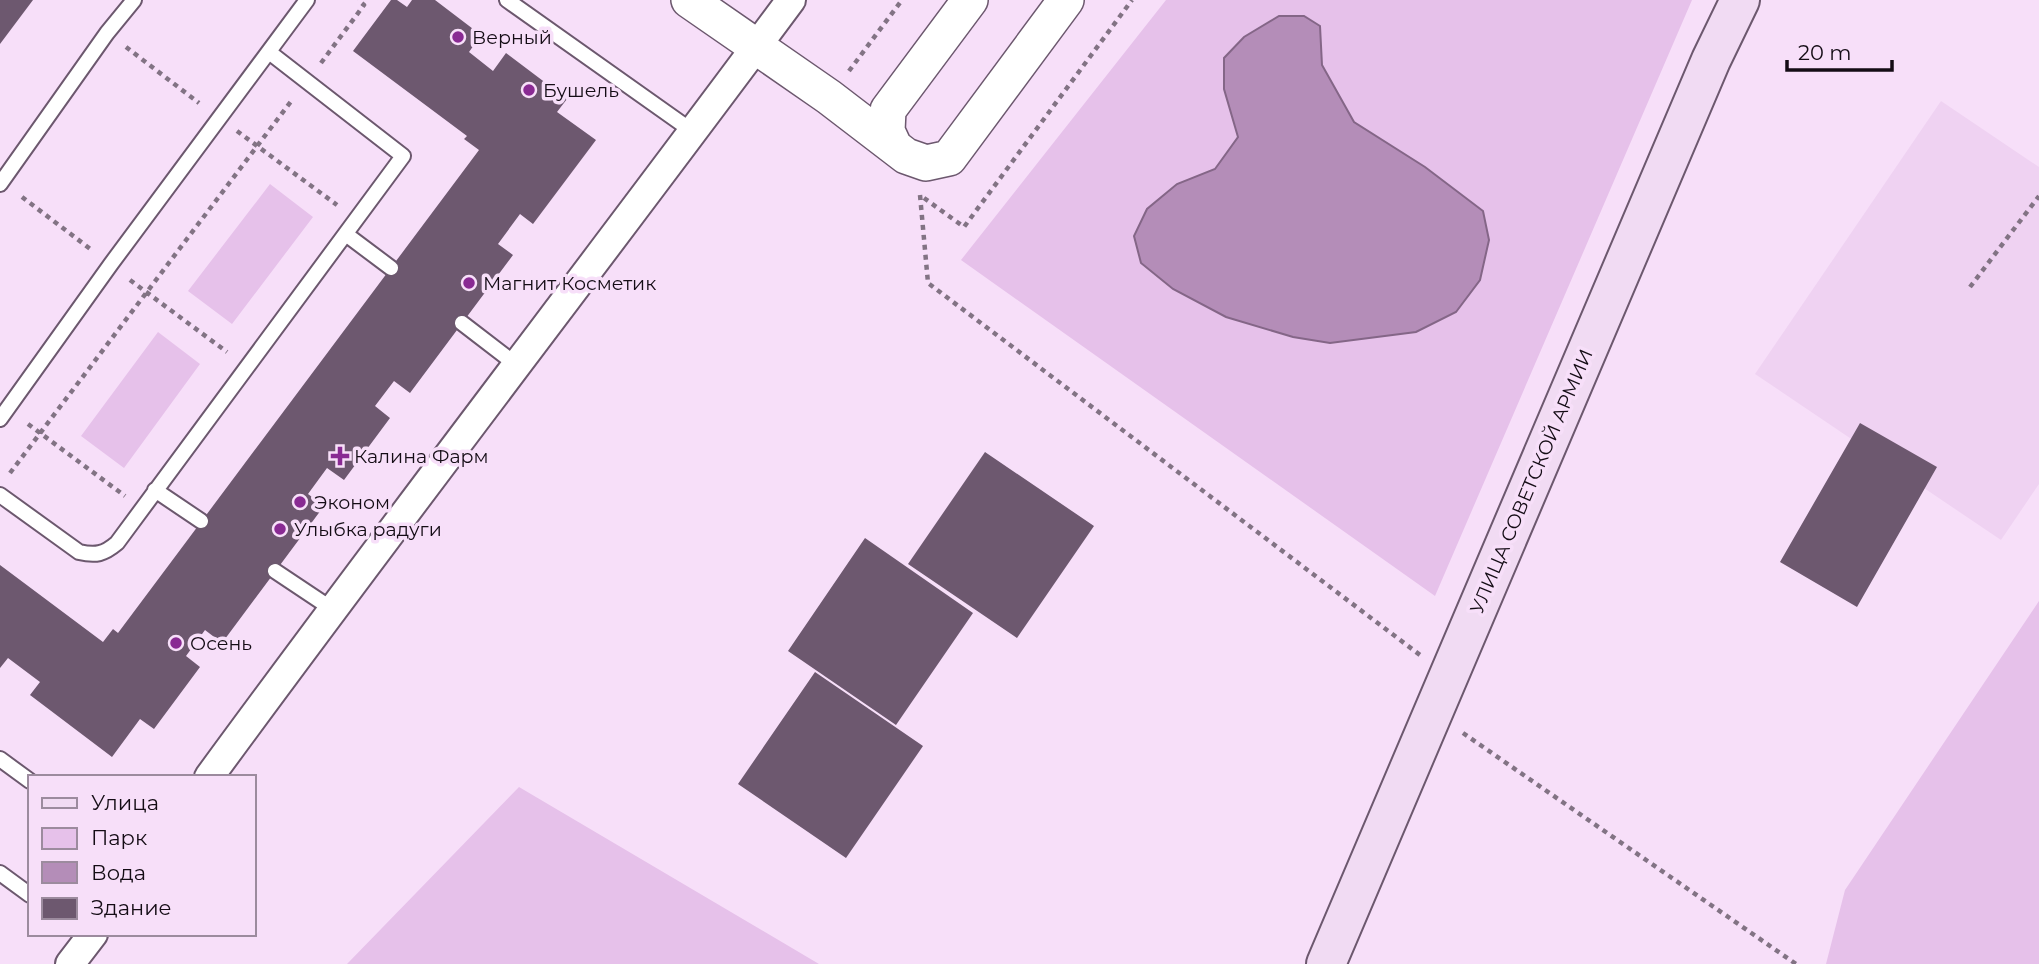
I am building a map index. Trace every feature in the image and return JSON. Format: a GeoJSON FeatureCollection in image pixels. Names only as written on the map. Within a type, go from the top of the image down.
{"type":"FeatureCollection","features":[{"type":"Feature","properties":{"kind":"main road","name":"УЛИЦА СОВЕТСКОЙ АРМИИ"},"geometry":{"type":"LineString","coordinates":[[1326,964],[1706,73],[1740,0]]}},
{"type":"Feature","properties":{"kind":"street"},"geometry":{"type":"LineString","coordinates":[[689,0],[757,46],[906,156],[926,163],[949,158],[1066,0]]}},
{"type":"Feature","properties":{"kind":"street"},"geometry":{"type":"LineString","coordinates":[[210,775],[332,609],[518,366],[791,0]]}},
{"type":"Feature","properties":{"kind":"street"},"geometry":{"type":"LineString","coordinates":[[893,144],[887,131],[888,110],[970,0]]}},
{"type":"Feature","properties":{"kind":"street"},"geometry":{"type":"LineString","coordinates":[[71,964],[88,936]]}},
{"type":"Feature","properties":{"kind":"lane"},"geometry":{"type":"LineString","coordinates":[[0,184],[107,33],[134,0]]}},
{"type":"Feature","properties":{"kind":"lane"},"geometry":{"type":"LineString","coordinates":[[4,413],[307,0]]}},
{"type":"Feature","properties":{"kind":"lane"},"geometry":{"type":"LineString","coordinates":[[507,0],[692,131]]}},
{"type":"Feature","properties":{"kind":"lane"},"geometry":{"type":"LineString","coordinates":[[0,495],[79,552],[93,555],[106,553],[117,543],[403,156],[269,52]]}},
{"type":"Feature","properties":{"kind":"lane"},"geometry":{"type":"LineString","coordinates":[[347,235],[391,268]]}},
{"type":"Feature","properties":{"kind":"lane"},"geometry":{"type":"LineString","coordinates":[[462,323],[518,366]]}},
{"type":"Feature","properties":{"kind":"lane"},"geometry":{"type":"LineString","coordinates":[[155,490],[201,521]]}},
{"type":"Feature","properties":{"kind":"lane"},"geometry":{"type":"LineString","coordinates":[[275,571],[332,609]]}},
{"type":"Feature","properties":{"kind":"lane"},"geometry":{"type":"LineString","coordinates":[[0,759],[28,780]]}},
{"type":"Feature","properties":{"kind":"lane"},"geometry":{"type":"LineString","coordinates":[[0,873],[28,894]]}},
{"type":"Feature","properties":{"kind":"path"},"geometry":{"type":"LineString","coordinates":[[8,477],[364,5],[358,0]]}},
{"type":"Feature","properties":{"kind":"path"},"geometry":{"type":"LineString","coordinates":[[949,158],[920,195],[928,283],[1448,676]]}},
{"type":"Feature","properties":{"kind":"path"},"geometry":{"type":"LineString","coordinates":[[1970,287],[2039,196]]}},
{"type":"Feature","properties":{"kind":"path"},"geometry":{"type":"LineString","coordinates":[[4,413],[39,434],[142,509]]}},
{"type":"Feature","properties":{"kind":"path"},"geometry":{"type":"LineString","coordinates":[[1462,732],[1796,964]]}},
{"type":"Feature","properties":{"kind":"shaded area"},"geometry":{"type":"Polygon","coordinates":[[[1941,101],[2039,167],[2039,484],[2001,540],[1755,374],[1941,101]]]}},
{"type":"Feature","properties":{"kind":"green space"},"geometry":{"type":"Polygon","coordinates":[[[1166,0],[1692,0],[1435,596],[961,260],[1166,0]]]}},
{"type":"Feature","properties":{"kind":"green space"},"geometry":{"type":"Polygon","coordinates":[[[270,184],[313,217],[232,324],[188,291],[270,184]]]}},
{"type":"Feature","properties":{"kind":"green space"},"geometry":{"type":"Polygon","coordinates":[[[158,332],[200,364],[124,468],[81,436],[158,332]]]}},
{"type":"Feature","properties":{"kind":"green space"},"geometry":{"type":"Polygon","coordinates":[[[2039,601],[2039,964],[1826,964],[1845,890],[2039,601]]]}},
{"type":"Feature","properties":{"kind":"green space"},"geometry":{"type":"Polygon","coordinates":[[[519,787],[819,964],[347,964],[519,787]]]}},
{"type":"Feature","properties":{"kind":"water"},"geometry":{"type":"Polygon","coordinates":[[[1279,16],[1304,16],[1320,26],[1322,65],[1354,122],[1425,167],[1483,211],[1489,240],[1480,280],[1456,312],[1416,332],[1330,343],[1293,337],[1226,317],[1173,289],[1141,263],[1134,236],[1147,209],[1177,184],[1215,169],[1238,137],[1224,89],[1224,58],[1244,37],[1279,16]]]}},
{"type":"Feature","properties":{"kind":"building"},"geometry":{"type":"Polygon","coordinates":[[[0,0],[33,0],[0,44],[0,0]]]}},
{"type":"Feature","properties":{"kind":"building"},"geometry":{"type":"Polygon","coordinates":[[[391,0],[397,0],[407,7],[412,0],[435,0],[481,35],[469,52],[493,71],[506,53],[567,99],[557,112],[596,140],[533,224],[520,214],[498,244],[513,255],[410,393],[394,381],[375,406],[390,418],[344,480],[327,468],[308,494],[324,506],[222,643],[205,630],[186,656],[200,667],[154,729],[140,719],[112,757],[30,695],[40,682],[8,658],[0,668],[0,565],[103,642],[113,629],[118,633],[479,150],[464,139],[467,136],[353,51],[391,0]]]}},
{"type":"Feature","properties":{"kind":"building"},"geometry":{"type":"Polygon","coordinates":[[[1860,423],[1937,467],[1857,607],[1780,562],[1860,423]]]}},
{"type":"Feature","properties":{"kind":"building"},"geometry":{"type":"Polygon","coordinates":[[[985,452],[1094,526],[1017,638],[908,564],[985,452]]]}},
{"type":"Feature","properties":{"kind":"building"},"geometry":{"type":"Polygon","coordinates":[[[865,538],[973,613],[896,725],[788,651],[865,538]]]}},
{"type":"Feature","properties":{"kind":"building"},"geometry":{"type":"Polygon","coordinates":[[[815,672],[923,746],[846,858],[738,784],[815,672]]]}},
{"type":"Feature","properties":{"kind":"place","name":"Верный"},"geometry":{"type":"Point","coordinates":[458,37]}},
{"type":"Feature","properties":{"kind":"place","name":"Бушель"},"geometry":{"type":"Point","coordinates":[529,90]}},
{"type":"Feature","properties":{"kind":"place","name":"Магнит Косметик"},"geometry":{"type":"Point","coordinates":[469,283]}},
{"type":"Feature","properties":{"kind":"place","name":"Калина Фарм"},"geometry":{"type":"Point","coordinates":[340,456]}},
{"type":"Feature","properties":{"kind":"place","name":"Эконом"},"geometry":{"type":"Point","coordinates":[300,502]}},
{"type":"Feature","properties":{"kind":"place","name":"Улыбка радуги"},"geometry":{"type":"Point","coordinates":[280,529]}},
{"type":"Feature","properties":{"kind":"place","name":"Осень"},"geometry":{"type":"Point","coordinates":[176,643]}}]}
